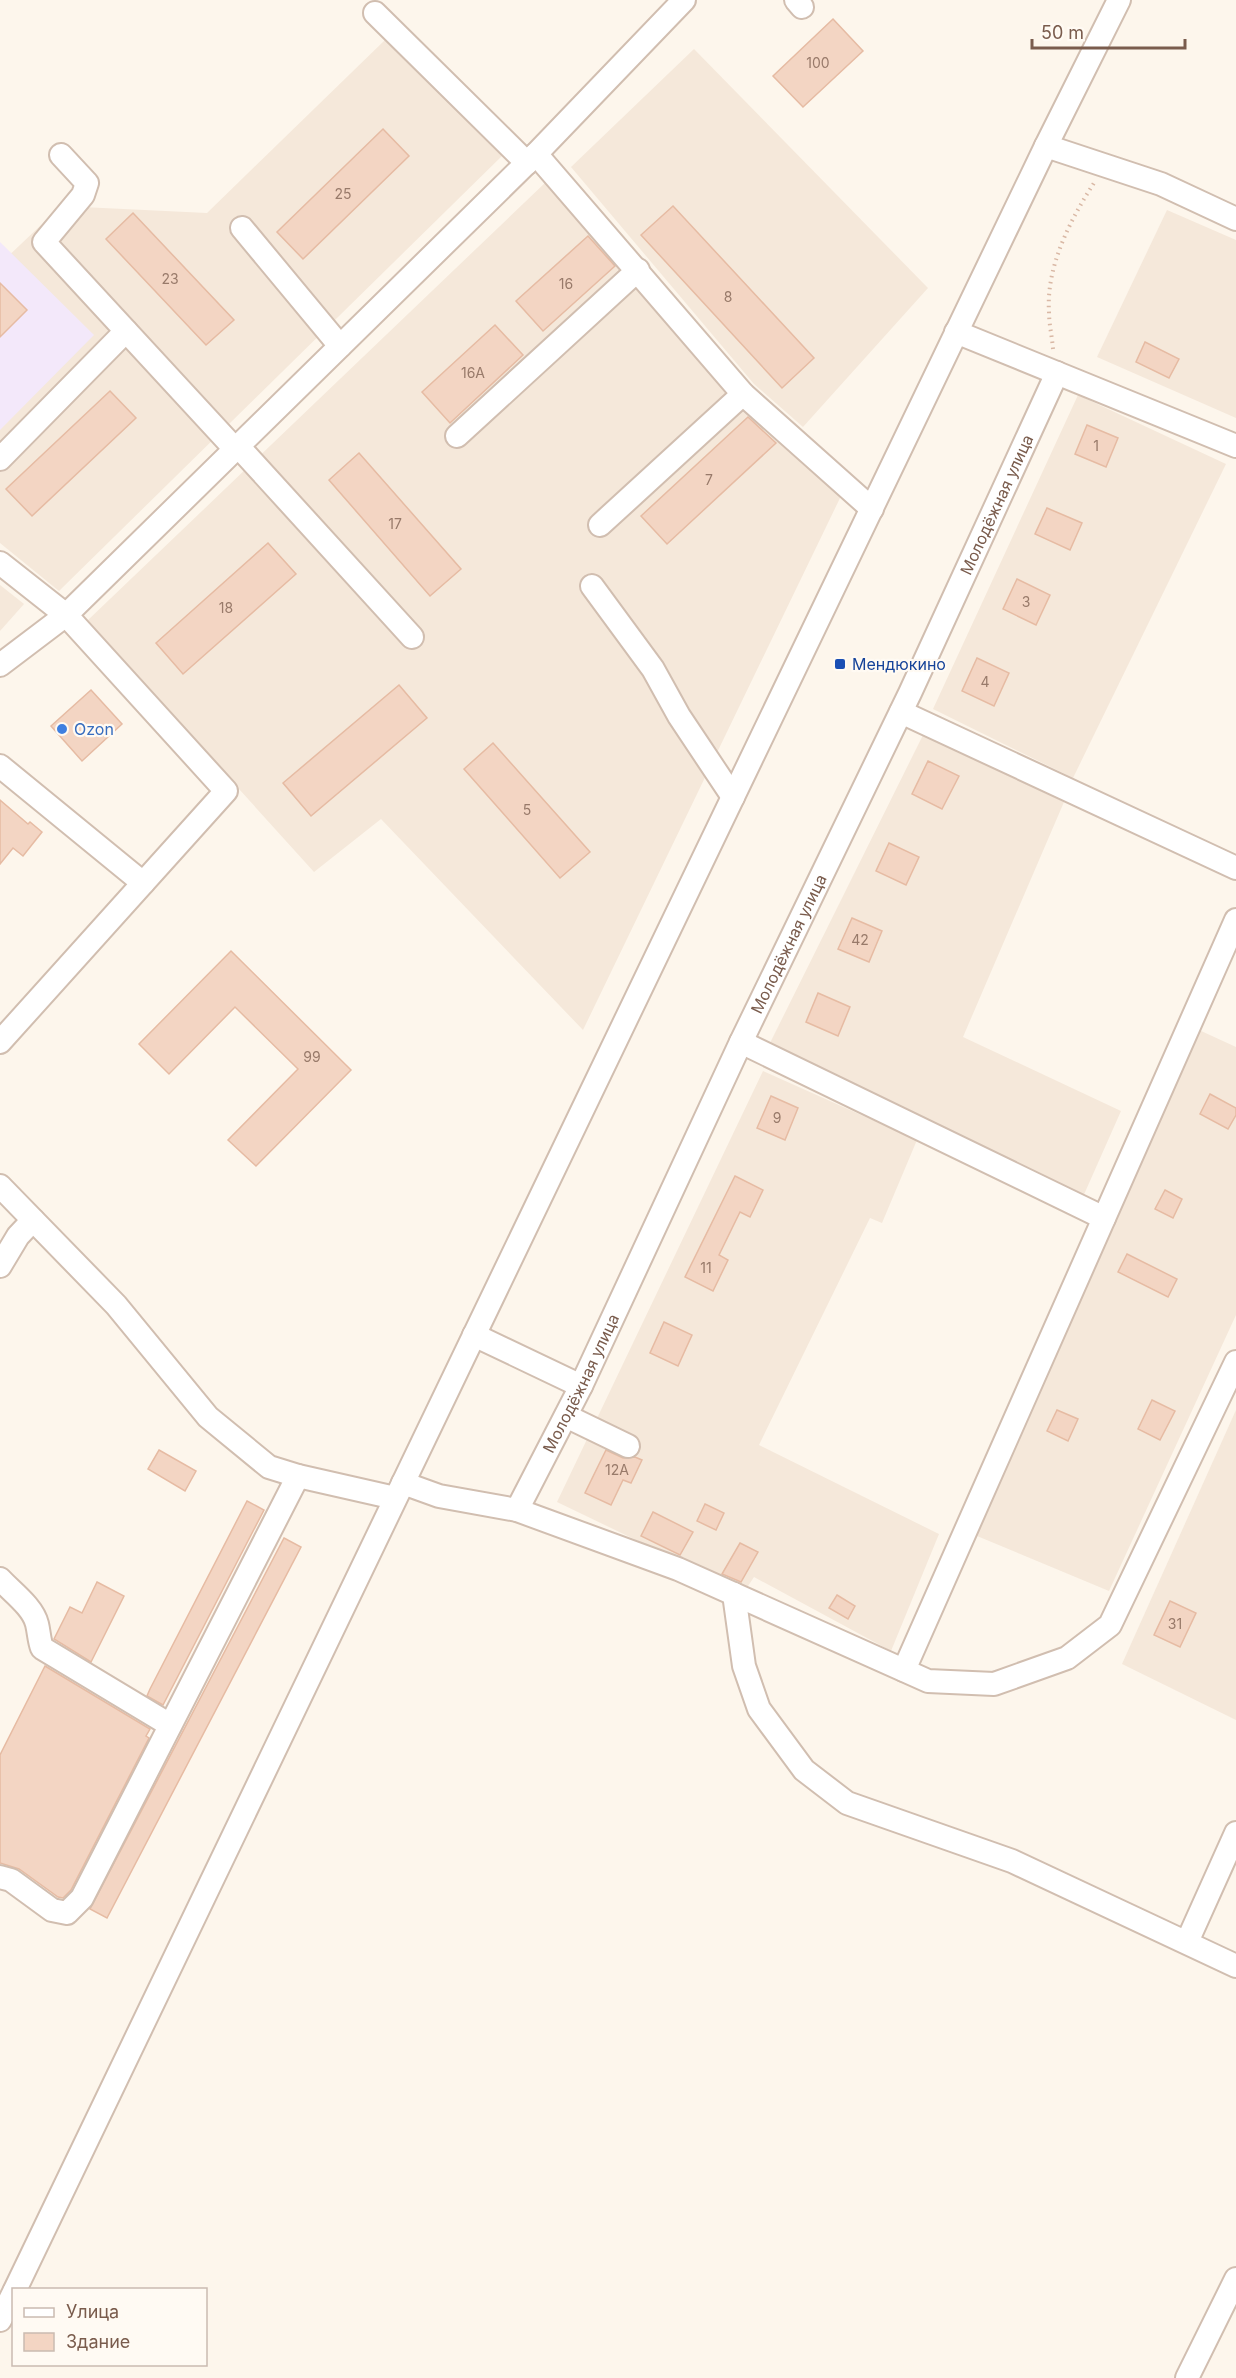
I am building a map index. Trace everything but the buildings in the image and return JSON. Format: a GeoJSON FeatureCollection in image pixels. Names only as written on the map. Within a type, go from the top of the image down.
{"type":"FeatureCollection","features":[{"type":"Feature","properties":{"kind":"street"},"geometry":{"type":"LineString","coordinates":[[0,665],[66,615],[532,158],[684,0]]}},
{"type":"Feature","properties":{"kind":"street"},"geometry":{"type":"LineString","coordinates":[[15,2288],[956,332],[1119,0]]}},
{"type":"Feature","properties":{"kind":"street"},"geometry":{"type":"LineString","coordinates":[[375,14],[532,158],[638,270],[743,394],[872,509]]}},
{"type":"Feature","properties":{"kind":"street"},"geometry":{"type":"LineString","coordinates":[[1046,146],[1161,184],[1236,219]]}},
{"type":"Feature","properties":{"kind":"street"},"geometry":{"type":"LineString","coordinates":[[61,155],[87,183],[83,195],[44,242],[412,637]]}},
{"type":"Feature","properties":{"kind":"street"},"geometry":{"type":"LineString","coordinates":[[242,228],[340,346]]}},
{"type":"Feature","properties":{"kind":"street"},"geometry":{"type":"LineString","coordinates":[[457,436],[638,270]]}},
{"type":"Feature","properties":{"kind":"street"},"geometry":{"type":"LineString","coordinates":[[0,459],[126,331]]}},
{"type":"Feature","properties":{"kind":"street"},"geometry":{"type":"LineString","coordinates":[[956,332],[1236,446]]}},
{"type":"Feature","properties":{"kind":"street","name":"Молодёжная улица"},"geometry":{"type":"LineString","coordinates":[[517,1510],[581,1386],[741,1042],[901,712],[1056,373]]}},
{"type":"Feature","properties":{"kind":"street"},"geometry":{"type":"LineString","coordinates":[[600,525],[743,394]]}},
{"type":"Feature","properties":{"kind":"street"},"geometry":{"type":"LineString","coordinates":[[0,563],[66,615],[226,791],[0,1040]]}},
{"type":"Feature","properties":{"kind":"street"},"geometry":{"type":"LineString","coordinates":[[592,586],[653,669],[679,716],[733,797]]}},
{"type":"Feature","properties":{"kind":"street"},"geometry":{"type":"LineString","coordinates":[[901,712],[1236,868]]}},
{"type":"Feature","properties":{"kind":"street"},"geometry":{"type":"LineString","coordinates":[[0,766],[143,884]]}},
{"type":"Feature","properties":{"kind":"street"},"geometry":{"type":"LineString","coordinates":[[903,1670],[1104,1218],[1227,964],[1236,920]]}},
{"type":"Feature","properties":{"kind":"street"},"geometry":{"type":"LineString","coordinates":[[741,1042],[1104,1218]]}},
{"type":"Feature","properties":{"kind":"street"},"geometry":{"type":"LineString","coordinates":[[0,1186],[116,1305],[208,1417],[269,1467],[298,1476],[439,1496],[517,1510],[678,1569],[928,1682],[994,1684],[1067,1658],[1110,1625],[1236,1362]]}},
{"type":"Feature","properties":{"kind":"street"},"geometry":{"type":"LineString","coordinates":[[0,1266],[18,1236],[33,1220]]}},
{"type":"Feature","properties":{"kind":"street"},"geometry":{"type":"LineString","coordinates":[[474,1335],[581,1386]]}},
{"type":"Feature","properties":{"kind":"street"},"geometry":{"type":"LineString","coordinates":[[566,1416],[628,1446]]}},
{"type":"Feature","properties":{"kind":"street"},"geometry":{"type":"LineString","coordinates":[[0,1877],[10,1880],[52,1910],[67,1912],[82,1898],[298,1476]]}},
{"type":"Feature","properties":{"kind":"street"},"geometry":{"type":"LineString","coordinates":[[0,1579],[33,1615],[38,1626],[38,1637],[42,1648],[170,1725]]}},
{"type":"Feature","properties":{"kind":"street"},"geometry":{"type":"LineString","coordinates":[[734,1594],[744,1666],[759,1709],[804,1770],[821,1784],[847,1803],[1012,1861],[1236,1966]]}},
{"type":"Feature","properties":{"kind":"street"},"geometry":{"type":"LineString","coordinates":[[1187,1942],[1236,1833]]}},
{"type":"Feature","properties":{"kind":"street"},"geometry":{"type":"LineString","coordinates":[[1187,2378],[1236,2279]]}},
{"type":"Feature","properties":{"kind":"street"},"geometry":{"type":"LineString","coordinates":[[0,2320],[12,2295]]}},
{"type":"Feature","properties":{"kind":"path"},"geometry":{"type":"LineString","coordinates":[[1056,373],[1048,310],[1052,275],[1074,214],[1106,165]]}},
{"type":"Feature","properties":{"kind":"shaded area"},"geometry":{"type":"Polygon","coordinates":[[[386,39],[504,154],[59,591],[0,543],[0,264],[61,206],[207,213],[386,39]]]}},
{"type":"Feature","properties":{"kind":"shaded area"},"geometry":{"type":"Polygon","coordinates":[[[694,49],[928,288],[803,427],[754,384],[571,167],[694,49]]]}},
{"type":"Feature","properties":{"kind":"shaded area"},"geometry":{"type":"Polygon","coordinates":[[[547,181],[841,496],[583,1030],[381,819],[314,872],[87,621],[547,181]]]}},
{"type":"Feature","properties":{"kind":"shaded area"},"geometry":{"type":"Polygon","coordinates":[[[1167,210],[1236,240],[1236,418],[1097,357],[1167,210]]]}},
{"type":"Feature","properties":{"kind":"shaded area"},"geometry":{"type":"Polygon","coordinates":[[[0,242],[94,335],[0,430],[0,242]]]}},
{"type":"Feature","properties":{"kind":"shaded area"},"geometry":{"type":"Polygon","coordinates":[[[1078,395],[1226,464],[1073,778],[933,709],[1078,395]]]}},
{"type":"Feature","properties":{"kind":"shaded area"},"geometry":{"type":"Polygon","coordinates":[[[0,585],[24,604],[0,631],[0,585]]]}},
{"type":"Feature","properties":{"kind":"shaded area"},"geometry":{"type":"Polygon","coordinates":[[[923,735],[1064,802],[963,1037],[1121,1111],[1082,1199],[770,1043],[923,735]]]}},
{"type":"Feature","properties":{"kind":"shaded area"},"geometry":{"type":"Polygon","coordinates":[[[1199,1030],[1236,1047],[1236,1315],[1109,1591],[977,1536],[1199,1030]]]}},
{"type":"Feature","properties":{"kind":"shaded area"},"geometry":{"type":"Polygon","coordinates":[[[763,1071],[917,1140],[882,1223],[870,1218],[759,1445],[939,1534],[891,1651],[754,1577],[744,1592],[557,1502],[763,1071]]]}},
{"type":"Feature","properties":{"kind":"shaded area"},"geometry":{"type":"Polygon","coordinates":[[[1236,1410],[1236,1720],[1122,1664],[1236,1410]]]}},
{"type":"Feature","properties":{"kind":"place","name":"Мендюкино"},"geometry":{"type":"Point","coordinates":[840,664]}},
{"type":"Feature","properties":{"kind":"place","name":"Ozon"},"geometry":{"type":"Point","coordinates":[62,729]}}]}
